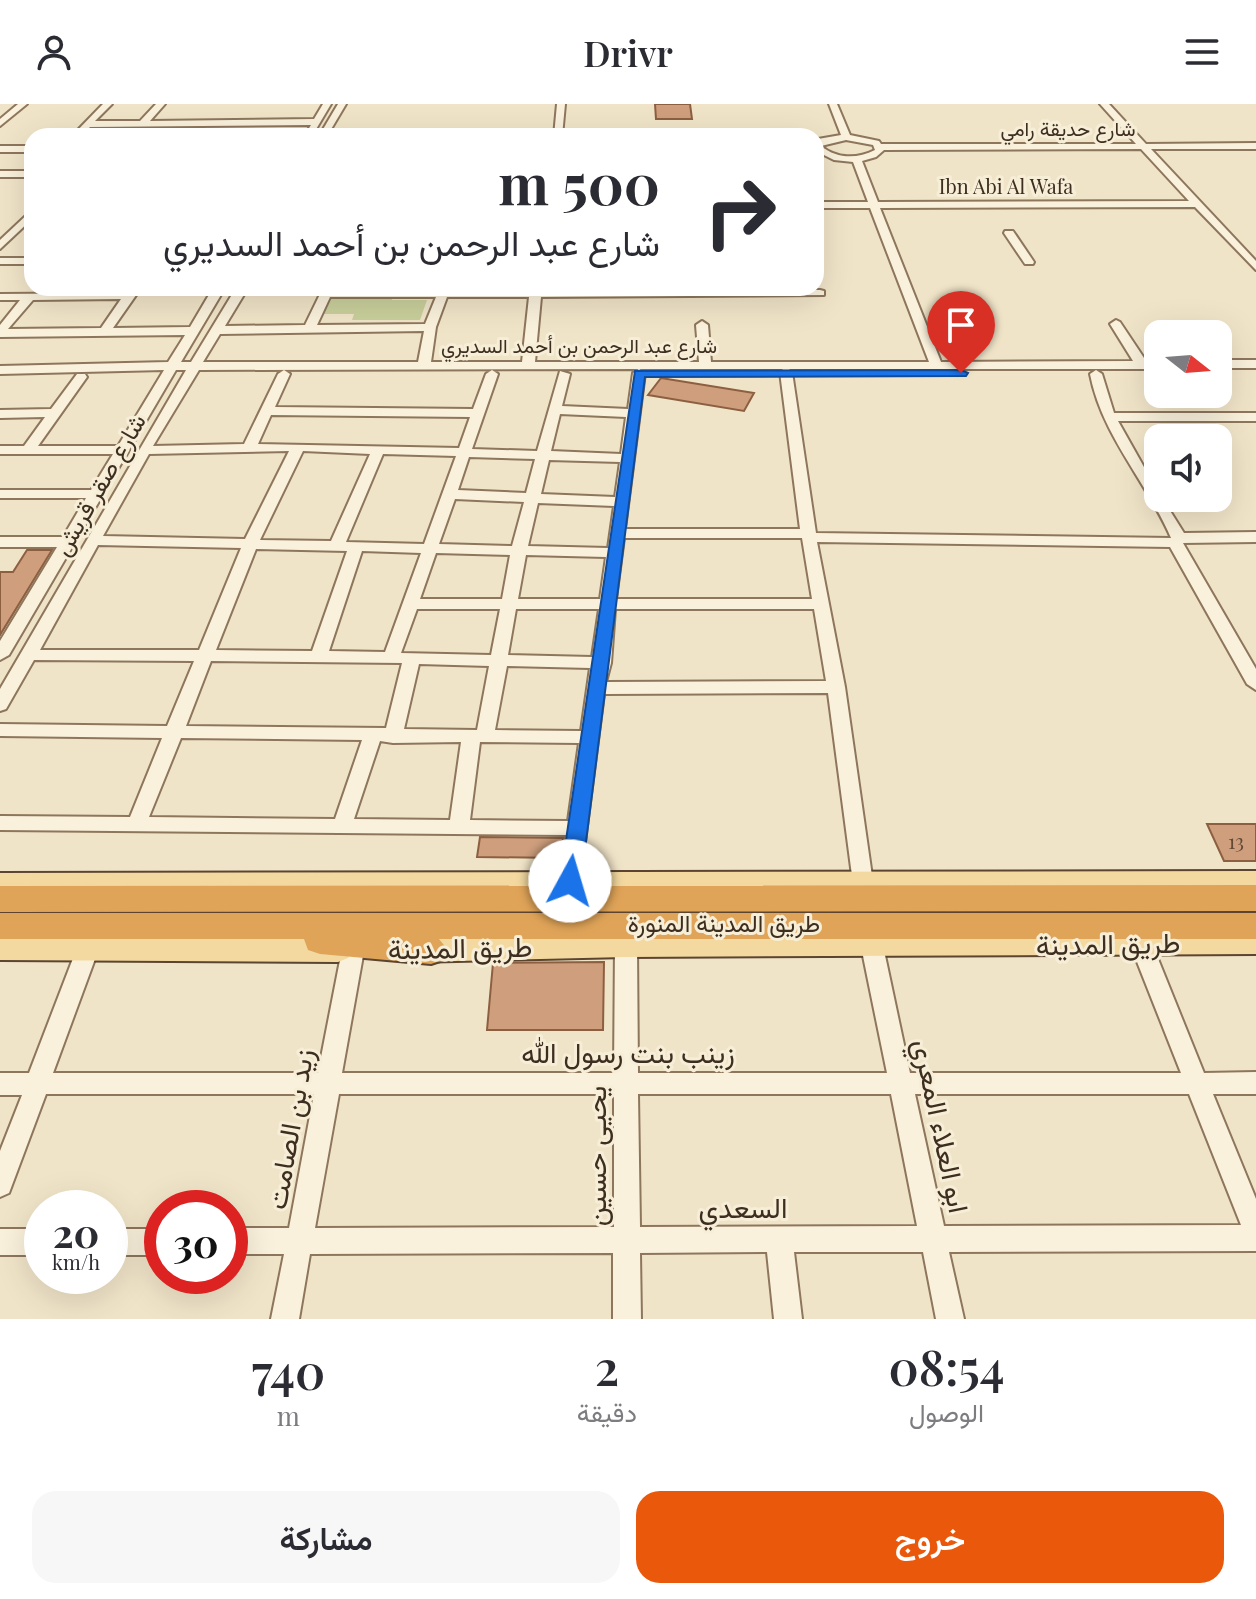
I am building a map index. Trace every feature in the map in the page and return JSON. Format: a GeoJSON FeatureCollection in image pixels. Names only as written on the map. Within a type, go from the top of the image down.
{"type":"FeatureCollection","features":[{"type":"Feature","properties":{"kind":"highway"},"geometry":{"type":"LineString","coordinates":[[69,900],[405,881]]}},
{"type":"Feature","properties":{"kind":"highway","name":"طريق المدينة المنورة"},"geometry":{"type":"LineString","coordinates":[[0,899],[1256,896]]}},
{"type":"Feature","properties":{"kind":"highway"},"geometry":{"type":"LineString","coordinates":[[120,925],[431,950]]}},
{"type":"Feature","properties":{"kind":"highway","name":"طريق المدينة المنورة"},"geometry":{"type":"LineString","coordinates":[[0,926],[1256,926]]}},
{"type":"Feature","properties":{"kind":"main road"},"geometry":{"type":"LineString","coordinates":[[0,884],[1256,881]]}},
{"type":"Feature","properties":{"kind":"main road"},"geometry":{"type":"LineString","coordinates":[[975,882],[1256,896]]}},
{"type":"Feature","properties":{"kind":"main road"},"geometry":{"type":"LineString","coordinates":[[836,945],[1063,925]]}},
{"type":"Feature","properties":{"kind":"main road","name":"طريق المدينة"},"geometry":{"type":"LineString","coordinates":[[0,948],[431,950],[626,945],[1256,943]]}},
{"type":"Feature","properties":{"kind":"street"},"geometry":{"type":"LineString","coordinates":[[2,120],[23,104]]}},
{"type":"Feature","properties":{"kind":"street"},"geometry":{"type":"LineString","coordinates":[[85,128],[108,104]]}},
{"type":"Feature","properties":{"kind":"street"},"geometry":{"type":"LineString","coordinates":[[143,123],[161,104]]}},
{"type":"Feature","properties":{"kind":"street"},"geometry":{"type":"LineString","coordinates":[[313,128],[327,104]]}},
{"type":"Feature","properties":{"kind":"street"},"geometry":{"type":"LineString","coordinates":[[328,128],[342,104]]}},
{"type":"Feature","properties":{"kind":"street"},"geometry":{"type":"LineString","coordinates":[[559,128],[561,104]]}},
{"type":"Feature","properties":{"kind":"street"},"geometry":{"type":"LineString","coordinates":[[833,104],[846,137]]}},
{"type":"Feature","properties":{"kind":"street"},"geometry":{"type":"LineString","coordinates":[[1104,104],[1256,267]]}},
{"type":"Feature","properties":{"kind":"street"},"geometry":{"type":"LineString","coordinates":[[185,123],[192,113]]}},
{"type":"Feature","properties":{"kind":"street"},"geometry":{"type":"LineString","coordinates":[[240,123],[247,113]]}},
{"type":"Feature","properties":{"kind":"street"},"geometry":{"type":"LineString","coordinates":[[89,124],[316,122]]}},
{"type":"Feature","properties":{"kind":"street"},"geometry":{"type":"LineString","coordinates":[[824,141],[846,137],[868,140],[880,147],[876,155],[856,158],[824,153]]}},
{"type":"Feature","properties":{"kind":"street","name":"شارع حديقة رامي"},"geometry":{"type":"LineString","coordinates":[[880,147],[1256,146]]}},
{"type":"Feature","properties":{"kind":"street"},"geometry":{"type":"LineString","coordinates":[[0,149],[24,149]]}},
{"type":"Feature","properties":{"kind":"street"},"geometry":{"type":"LineString","coordinates":[[0,172],[24,152]]}},
{"type":"Feature","properties":{"kind":"street"},"geometry":{"type":"LineString","coordinates":[[856,158],[936,364]]}},
{"type":"Feature","properties":{"kind":"street"},"geometry":{"type":"LineString","coordinates":[[0,172],[24,174]]}},
{"type":"Feature","properties":{"kind":"street","name":"Ibn Abi Al Wafa"},"geometry":{"type":"LineString","coordinates":[[824,205],[1196,204]]}},
{"type":"Feature","properties":{"kind":"street"},"geometry":{"type":"LineString","coordinates":[[0,246],[24,221]]}},
{"type":"Feature","properties":{"kind":"street"},"geometry":{"type":"LineString","coordinates":[[0,228],[24,228]]}},
{"type":"Feature","properties":{"kind":"street"},"geometry":{"type":"LineString","coordinates":[[1009,233],[1029,262]]}},
{"type":"Feature","properties":{"kind":"street"},"geometry":{"type":"LineString","coordinates":[[0,261],[24,261]]}},
{"type":"Feature","properties":{"kind":"street"},"geometry":{"type":"LineString","coordinates":[[0,297],[30,296]]}},
{"type":"Feature","properties":{"kind":"street"},"geometry":{"type":"LineString","coordinates":[[0,332],[30,296]]}},
{"type":"Feature","properties":{"kind":"street"},"geometry":{"type":"LineString","coordinates":[[104,332],[129,296]]}},
{"type":"Feature","properties":{"kind":"street","name":"شارع صقر قريش"},"geometry":{"type":"LineString","coordinates":[[0,655],[214,296]]}},
{"type":"Feature","properties":{"kind":"street","name":"شارع صقر قريش"},"geometry":{"type":"LineString","coordinates":[[0,705],[144,450],[238,296]]}},
{"type":"Feature","properties":{"kind":"street"},"geometry":{"type":"LineString","coordinates":[[310,328],[326,296]]}},
{"type":"Feature","properties":{"kind":"street"},"geometry":{"type":"LineString","coordinates":[[424,366],[430,327],[442,296]]}},
{"type":"Feature","properties":{"kind":"street"},"geometry":{"type":"LineString","coordinates":[[528,366],[535,296]]}},
{"type":"Feature","properties":{"kind":"street"},"geometry":{"type":"LineString","coordinates":[[1116,324],[1142,365]]}},
{"type":"Feature","properties":{"kind":"street"},"geometry":{"type":"LineString","coordinates":[[702,325],[705,365]]}},
{"type":"Feature","properties":{"kind":"street"},"geometry":{"type":"LineString","coordinates":[[219,330],[430,327]]}},
{"type":"Feature","properties":{"kind":"street"},"geometry":{"type":"LineString","coordinates":[[0,332],[194,331]]}},
{"type":"Feature","properties":{"kind":"street"},"geometry":{"type":"LineString","coordinates":[[1232,368],[1256,364]]}},
{"type":"Feature","properties":{"kind":"street","name":"شارع عبد الرحمن بن أحمد السديري"},"geometry":{"type":"LineString","coordinates":[[0,378],[193,370],[424,366],[1142,365]]}},
{"type":"Feature","properties":{"kind":"street","name":"شارع عبد الرحمن بن أحمد السديري"},"geometry":{"type":"LineString","coordinates":[[0,370],[170,371]]}},
{"type":"Feature","properties":{"kind":"street","name":"شارع عبد الرحمن بن أحمد السديري"},"geometry":{"type":"LineString","coordinates":[[193,370],[284,374],[786,372],[1144,375]]}},
{"type":"Feature","properties":{"kind":"street"},"geometry":{"type":"LineString","coordinates":[[786,372],[808,535],[836,687],[863,883]]}},
{"type":"Feature","properties":{"kind":"street"},"geometry":{"type":"LineString","coordinates":[[1232,372],[1256,375]]}},
{"type":"Feature","properties":{"kind":"street"},"geometry":{"type":"LineString","coordinates":[[570,881],[575,828],[602,663],[625,458],[639,373]]}},
{"type":"Feature","properties":{"kind":"street"},"geometry":{"type":"LineString","coordinates":[[250,446],[284,374]]}},
{"type":"Feature","properties":{"kind":"street"},"geometry":{"type":"LineString","coordinates":[[391,658],[492,374]]}},
{"type":"Feature","properties":{"kind":"street"},"geometry":{"type":"LineString","coordinates":[[459,827],[478,737],[499,661],[519,550],[546,455],[564,374]]}},
{"type":"Feature","properties":{"kind":"street"},"geometry":{"type":"LineString","coordinates":[[1096,374],[1097,389],[1111,417],[1256,684]]}},
{"type":"Feature","properties":{"kind":"street"},"geometry":{"type":"LineString","coordinates":[[28,450],[81,377]]}},
{"type":"Feature","properties":{"kind":"street"},"geometry":{"type":"LineString","coordinates":[[556,410],[633,413]]}},
{"type":"Feature","properties":{"kind":"street"},"geometry":{"type":"LineString","coordinates":[[266,411],[476,413]]}},
{"type":"Feature","properties":{"kind":"street"},"geometry":{"type":"LineString","coordinates":[[0,414],[53,413]]}},
{"type":"Feature","properties":{"kind":"street"},"geometry":{"type":"LineString","coordinates":[[1111,417],[1256,417]]}},
{"type":"Feature","properties":{"kind":"street"},"geometry":{"type":"LineString","coordinates":[[144,450],[250,446],[625,458]]}},
{"type":"Feature","properties":{"kind":"street"},"geometry":{"type":"LineString","coordinates":[[136,826],[250,544],[298,447]]}},
{"type":"Feature","properties":{"kind":"street"},"geometry":{"type":"LineString","coordinates":[[0,450],[121,450]]}},
{"type":"Feature","properties":{"kind":"street"},"geometry":{"type":"LineString","coordinates":[[337,546],[378,450]]}},
{"type":"Feature","properties":{"kind":"street"},"geometry":{"type":"LineString","coordinates":[[0,494],[95,494]]}},
{"type":"Feature","properties":{"kind":"street"},"geometry":{"type":"LineString","coordinates":[[450,494],[620,502]]}},
{"type":"Feature","properties":{"kind":"street"},"geometry":{"type":"LineString","coordinates":[[82,515],[108,514]]}},
{"type":"Feature","properties":{"kind":"street"},"geometry":{"type":"LineString","coordinates":[[616,534],[1177,540],[1256,537]]}},
{"type":"Feature","properties":{"kind":"street"},"geometry":{"type":"LineString","coordinates":[[93,540],[614,553]]}},
{"type":"Feature","properties":{"kind":"street"},"geometry":{"type":"LineString","coordinates":[[0,542],[67,542]]}},
{"type":"Feature","properties":{"kind":"street"},"geometry":{"type":"LineString","coordinates":[[319,656],[356,546]]}},
{"type":"Feature","properties":{"kind":"street"},"geometry":{"type":"LineString","coordinates":[[409,604],[821,604]]}},
{"type":"Feature","properties":{"kind":"street"},"geometry":{"type":"LineString","coordinates":[[28,655],[319,656],[602,663]]}},
{"type":"Feature","properties":{"kind":"street"},"geometry":{"type":"LineString","coordinates":[[342,826],[383,736],[412,659]]}},
{"type":"Feature","properties":{"kind":"street"},"geometry":{"type":"LineString","coordinates":[[597,688],[836,687]]}},
{"type":"Feature","properties":{"kind":"street"},"geometry":{"type":"LineString","coordinates":[[0,730],[589,737]]}},
{"type":"Feature","properties":{"kind":"street"},"geometry":{"type":"LineString","coordinates":[[0,823],[575,828]]}},
{"type":"Feature","properties":{"kind":"street"},"geometry":{"type":"LineString","coordinates":[[1141,944],[1256,1231]]}},
{"type":"Feature","properties":{"kind":"street","name":"يحيى حسين"},"geometry":{"type":"LineString","coordinates":[[626,945],[627,1319]]}},
{"type":"Feature","properties":{"kind":"street","name":"ابو العلاء المعري"},"geometry":{"type":"LineString","coordinates":[[872,946],[950,1319]]}},
{"type":"Feature","properties":{"kind":"street"},"geometry":{"type":"LineString","coordinates":[[0,1185],[88,948]]}},
{"type":"Feature","properties":{"kind":"street","name":"زيد بن الصامت"},"geometry":{"type":"LineString","coordinates":[[285,1319],[353,950]]}},
{"type":"Feature","properties":{"kind":"street","name":"زينب بنت رسول الله"},"geometry":{"type":"LineString","coordinates":[[0,1084],[1256,1083]]}},
{"type":"Feature","properties":{"kind":"street","name":"السعدي"},"geometry":{"type":"LineString","coordinates":[[248,1241],[1256,1238]]}},
{"type":"Feature","properties":{"kind":"street"},"geometry":{"type":"LineString","coordinates":[[779,1240],[788,1319]]}},
{"type":"Feature","properties":{"kind":"street"},"geometry":{"type":"LineString","coordinates":[[0,1242],[24,1242]]}},
{"type":"Feature","properties":{"kind":"green space"},"geometry":{"type":"Polygon","coordinates":[[[330,296],[392,296],[392,300],[427,300],[420,320],[352,320],[354,314],[322,314],[330,296]]]}},
{"type":"Feature","properties":{"kind":"building"},"geometry":{"type":"Polygon","coordinates":[[[655,104],[690,104],[692,119],[656,119],[655,104]]]}},
{"type":"Feature","properties":{"kind":"building"},"geometry":{"type":"Polygon","coordinates":[[[661,378],[754,393],[744,411],[648,395],[661,378]]]}},
{"type":"Feature","properties":{"kind":"building"},"geometry":{"type":"Polygon","coordinates":[[[27,550],[52,550],[0,635],[0,572],[13,572],[27,550]]]}},
{"type":"Feature","properties":{"kind":"building"},"geometry":{"type":"Polygon","coordinates":[[[1207,824],[1256,824],[1256,861],[1224,861],[1207,824]]]}},
{"type":"Feature","properties":{"kind":"building"},"geometry":{"type":"Polygon","coordinates":[[[480,837],[563,838],[560,858],[477,857],[480,837]]]}},
{"type":"Feature","properties":{"kind":"building"},"geometry":{"type":"Polygon","coordinates":[[[604,962],[603,1030],[487,1030],[493,963],[604,962]]]}},
{"type":"Feature","properties":{"kind":"route"},"geometry":{"type":"LineString","coordinates":[[570,881],[575,828],[602,663],[624,463],[639,373],[961,373]]}}]}
